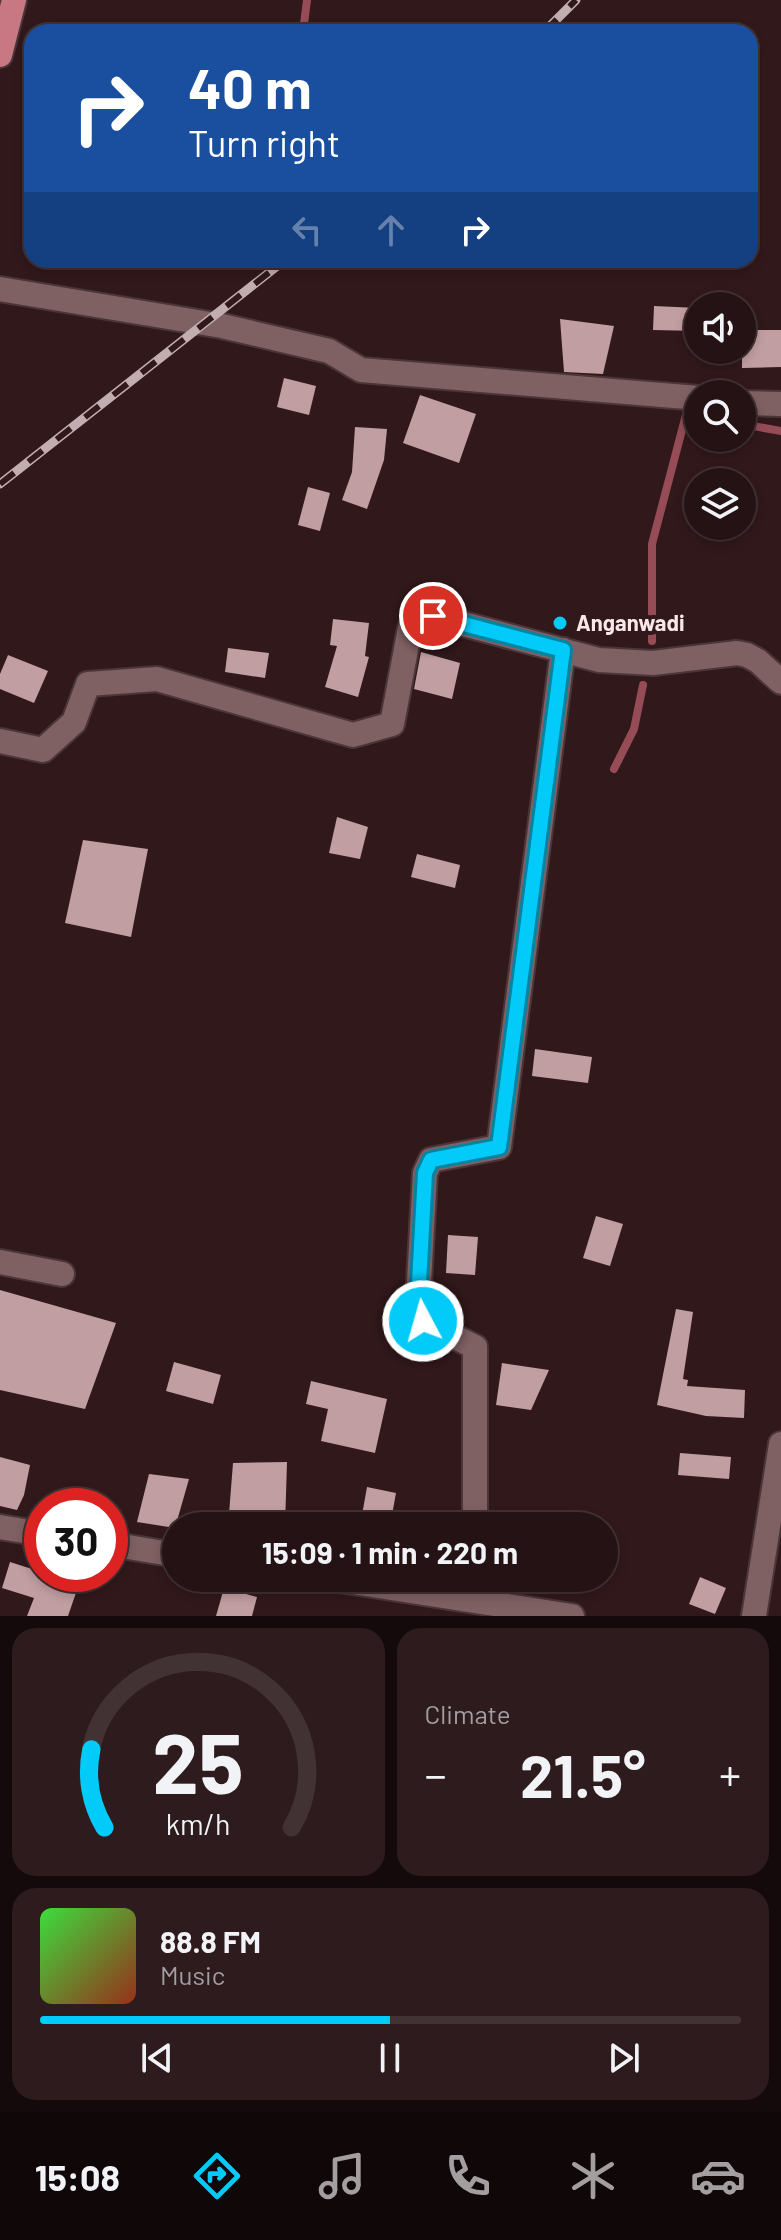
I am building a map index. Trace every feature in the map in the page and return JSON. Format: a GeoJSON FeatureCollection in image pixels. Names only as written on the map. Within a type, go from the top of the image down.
{"type":"FeatureCollection","features":[{"type":"Feature","properties":{"kind":"main road"},"geometry":{"type":"LineString","coordinates":[[0,55],[14,0]]}},
{"type":"Feature","properties":{"kind":"street"},"geometry":{"type":"LineString","coordinates":[[0,289],[222,326],[329,351],[361,370],[684,397]]}},
{"type":"Feature","properties":{"kind":"street"},"geometry":{"type":"LineString","coordinates":[[756,403],[781,404]]}},
{"type":"Feature","properties":{"kind":"street"},"geometry":{"type":"LineString","coordinates":[[0,741],[43,750],[74,722],[88,684],[157,679],[353,735],[392,724],[410,628],[422,617],[433,616],[599,660],[632,663],[737,653],[758,661],[781,682]]}},
{"type":"Feature","properties":{"kind":"street"},"geometry":{"type":"LineString","coordinates":[[475,1512],[475,1347],[423,1321],[418,1301],[425,1173],[431,1160],[499,1147],[563,650]]}},
{"type":"Feature","properties":{"kind":"street"},"geometry":{"type":"LineString","coordinates":[[0,1262],[62,1274]]}},
{"type":"Feature","properties":{"kind":"street"},"geometry":{"type":"LineString","coordinates":[[754,1616],[781,1444]]}},
{"type":"Feature","properties":{"kind":"street"},"geometry":{"type":"LineString","coordinates":[[0,1527],[24,1531]]}},
{"type":"Feature","properties":{"kind":"street"},"geometry":{"type":"LineString","coordinates":[[128,1547],[162,1553]]}},
{"type":"Feature","properties":{"kind":"street"},"geometry":{"type":"LineString","coordinates":[[482,1592],[572,1616]]}},
{"type":"Feature","properties":{"kind":"building"},"geometry":{"type":"Polygon","coordinates":[[[654,306],[684,307],[684,331],[653,330],[654,306]]]}},
{"type":"Feature","properties":{"kind":"building"},"geometry":{"type":"Polygon","coordinates":[[[560,319],[614,326],[603,374],[564,372],[560,319]]]}},
{"type":"Feature","properties":{"kind":"building"},"geometry":{"type":"Polygon","coordinates":[[[756,330],[781,330],[781,367],[742,368],[742,364],[756,364],[756,330]]]}},
{"type":"Feature","properties":{"kind":"building"},"geometry":{"type":"Polygon","coordinates":[[[284,378],[316,386],[309,415],[277,407],[284,378]]]}},
{"type":"Feature","properties":{"kind":"building"},"geometry":{"type":"Polygon","coordinates":[[[420,395],[476,414],[459,463],[403,443],[420,395]]]}},
{"type":"Feature","properties":{"kind":"building"},"geometry":{"type":"Polygon","coordinates":[[[355,427],[387,429],[384,460],[367,509],[342,500],[352,472],[355,427]]]}},
{"type":"Feature","properties":{"kind":"building"},"geometry":{"type":"Polygon","coordinates":[[[308,487],[330,493],[320,531],[298,525],[308,487]]]}},
{"type":"Feature","properties":{"kind":"building"},"geometry":{"type":"Polygon","coordinates":[[[333,619],[369,623],[365,656],[369,657],[358,697],[325,687],[337,646],[330,645],[333,619]]]}},
{"type":"Feature","properties":{"kind":"building"},"geometry":{"type":"Polygon","coordinates":[[[228,648],[269,653],[265,678],[225,672],[228,648]]]}},
{"type":"Feature","properties":{"kind":"building"},"geometry":{"type":"Polygon","coordinates":[[[421,652],[460,663],[452,699],[414,689],[421,652]]]}},
{"type":"Feature","properties":{"kind":"building"},"geometry":{"type":"Polygon","coordinates":[[[8,655],[48,671],[34,703],[0,689],[0,674],[8,655]]]}},
{"type":"Feature","properties":{"kind":"building"},"geometry":{"type":"Polygon","coordinates":[[[337,817],[368,827],[360,859],[329,853],[337,817]]]}},
{"type":"Feature","properties":{"kind":"building"},"geometry":{"type":"Polygon","coordinates":[[[83,840],[148,849],[131,937],[65,923],[83,840]]]}},
{"type":"Feature","properties":{"kind":"building"},"geometry":{"type":"Polygon","coordinates":[[[417,854],[460,865],[455,888],[411,877],[417,854]]]}},
{"type":"Feature","properties":{"kind":"building"},"geometry":{"type":"Polygon","coordinates":[[[535,1049],[592,1057],[588,1083],[532,1076],[535,1049]]]}},
{"type":"Feature","properties":{"kind":"building"},"geometry":{"type":"Polygon","coordinates":[[[596,1216],[623,1224],[610,1266],[583,1258],[596,1216]]]}},
{"type":"Feature","properties":{"kind":"building"},"geometry":{"type":"Polygon","coordinates":[[[448,1235],[478,1237],[475,1275],[446,1273],[448,1235]]]}},
{"type":"Feature","properties":{"kind":"building"},"geometry":{"type":"Polygon","coordinates":[[[0,1290],[116,1323],[85,1409],[0,1390],[0,1290]]]}},
{"type":"Feature","properties":{"kind":"building"},"geometry":{"type":"Polygon","coordinates":[[[676,1309],[693,1312],[683,1379],[688,1380],[687,1386],[745,1390],[744,1418],[706,1416],[657,1405],[676,1309]]]}},
{"type":"Feature","properties":{"kind":"building"},"geometry":{"type":"Polygon","coordinates":[[[174,1362],[221,1375],[213,1404],[166,1391],[174,1362]]]}},
{"type":"Feature","properties":{"kind":"building"},"geometry":{"type":"Polygon","coordinates":[[[502,1363],[549,1370],[531,1410],[496,1405],[502,1363]]]}},
{"type":"Feature","properties":{"kind":"building"},"geometry":{"type":"Polygon","coordinates":[[[311,1381],[387,1399],[375,1453],[321,1441],[328,1409],[306,1404],[311,1381]]]}},
{"type":"Feature","properties":{"kind":"building"},"geometry":{"type":"Polygon","coordinates":[[[680,1453],[731,1457],[729,1479],[678,1475],[680,1453]]]}},
{"type":"Feature","properties":{"kind":"building"},"geometry":{"type":"Polygon","coordinates":[[[0,1457],[30,1465],[24,1495],[17,1510],[0,1506],[0,1457]]]}},
{"type":"Feature","properties":{"kind":"building"},"geometry":{"type":"Polygon","coordinates":[[[287,1462],[285,1512],[229,1512],[233,1463],[287,1462]]]}},
{"type":"Feature","properties":{"kind":"building"},"geometry":{"type":"Polygon","coordinates":[[[149,1474],[189,1479],[180,1512],[162,1512],[162,1526],[137,1522],[149,1474]]]}},
{"type":"Feature","properties":{"kind":"building"},"geometry":{"type":"Polygon","coordinates":[[[367,1487],[396,1493],[393,1512],[363,1512],[367,1487]]]}},
{"type":"Feature","properties":{"kind":"building"},"geometry":{"type":"Polygon","coordinates":[[[10,1562],[24,1566],[24,1592],[76,1592],[68,1616],[27,1616],[34,1598],[2,1588],[10,1562]]]}},
{"type":"Feature","properties":{"kind":"building"},"geometry":{"type":"Polygon","coordinates":[[[700,1577],[726,1588],[715,1614],[689,1604],[700,1577]]]}},
{"type":"Feature","properties":{"kind":"building"},"geometry":{"type":"Polygon","coordinates":[[[223,1592],[257,1597],[252,1616],[216,1616],[223,1592]]]}},
{"type":"Feature","properties":{"kind":"waterway"},"geometry":{"type":"LineString","coordinates":[[304,24],[307,0]]}},
{"type":"Feature","properties":{"kind":"waterway"},"geometry":{"type":"LineString","coordinates":[[652,641],[652,544],[684,422]]}},
{"type":"Feature","properties":{"kind":"waterway"},"geometry":{"type":"LineString","coordinates":[[756,427],[781,431]]}},
{"type":"Feature","properties":{"kind":"waterway"},"geometry":{"type":"LineString","coordinates":[[614,769],[634,729],[643,685]]}},
{"type":"Feature","properties":{"kind":"railway"},"geometry":{"type":"LineString","coordinates":[[552,24],[576,0]]}},
{"type":"Feature","properties":{"kind":"railway"},"geometry":{"type":"LineString","coordinates":[[0,484],[275,268]]}},
{"type":"Feature","properties":{"kind":"place","name":"Anganwadi"},"geometry":{"type":"Point","coordinates":[560,623]}},
{"type":"Feature","properties":{"kind":"route"},"geometry":{"type":"LineString","coordinates":[[423,1321],[418,1301],[425,1173],[431,1160],[499,1147],[563,650],[433,616]]}}]}
